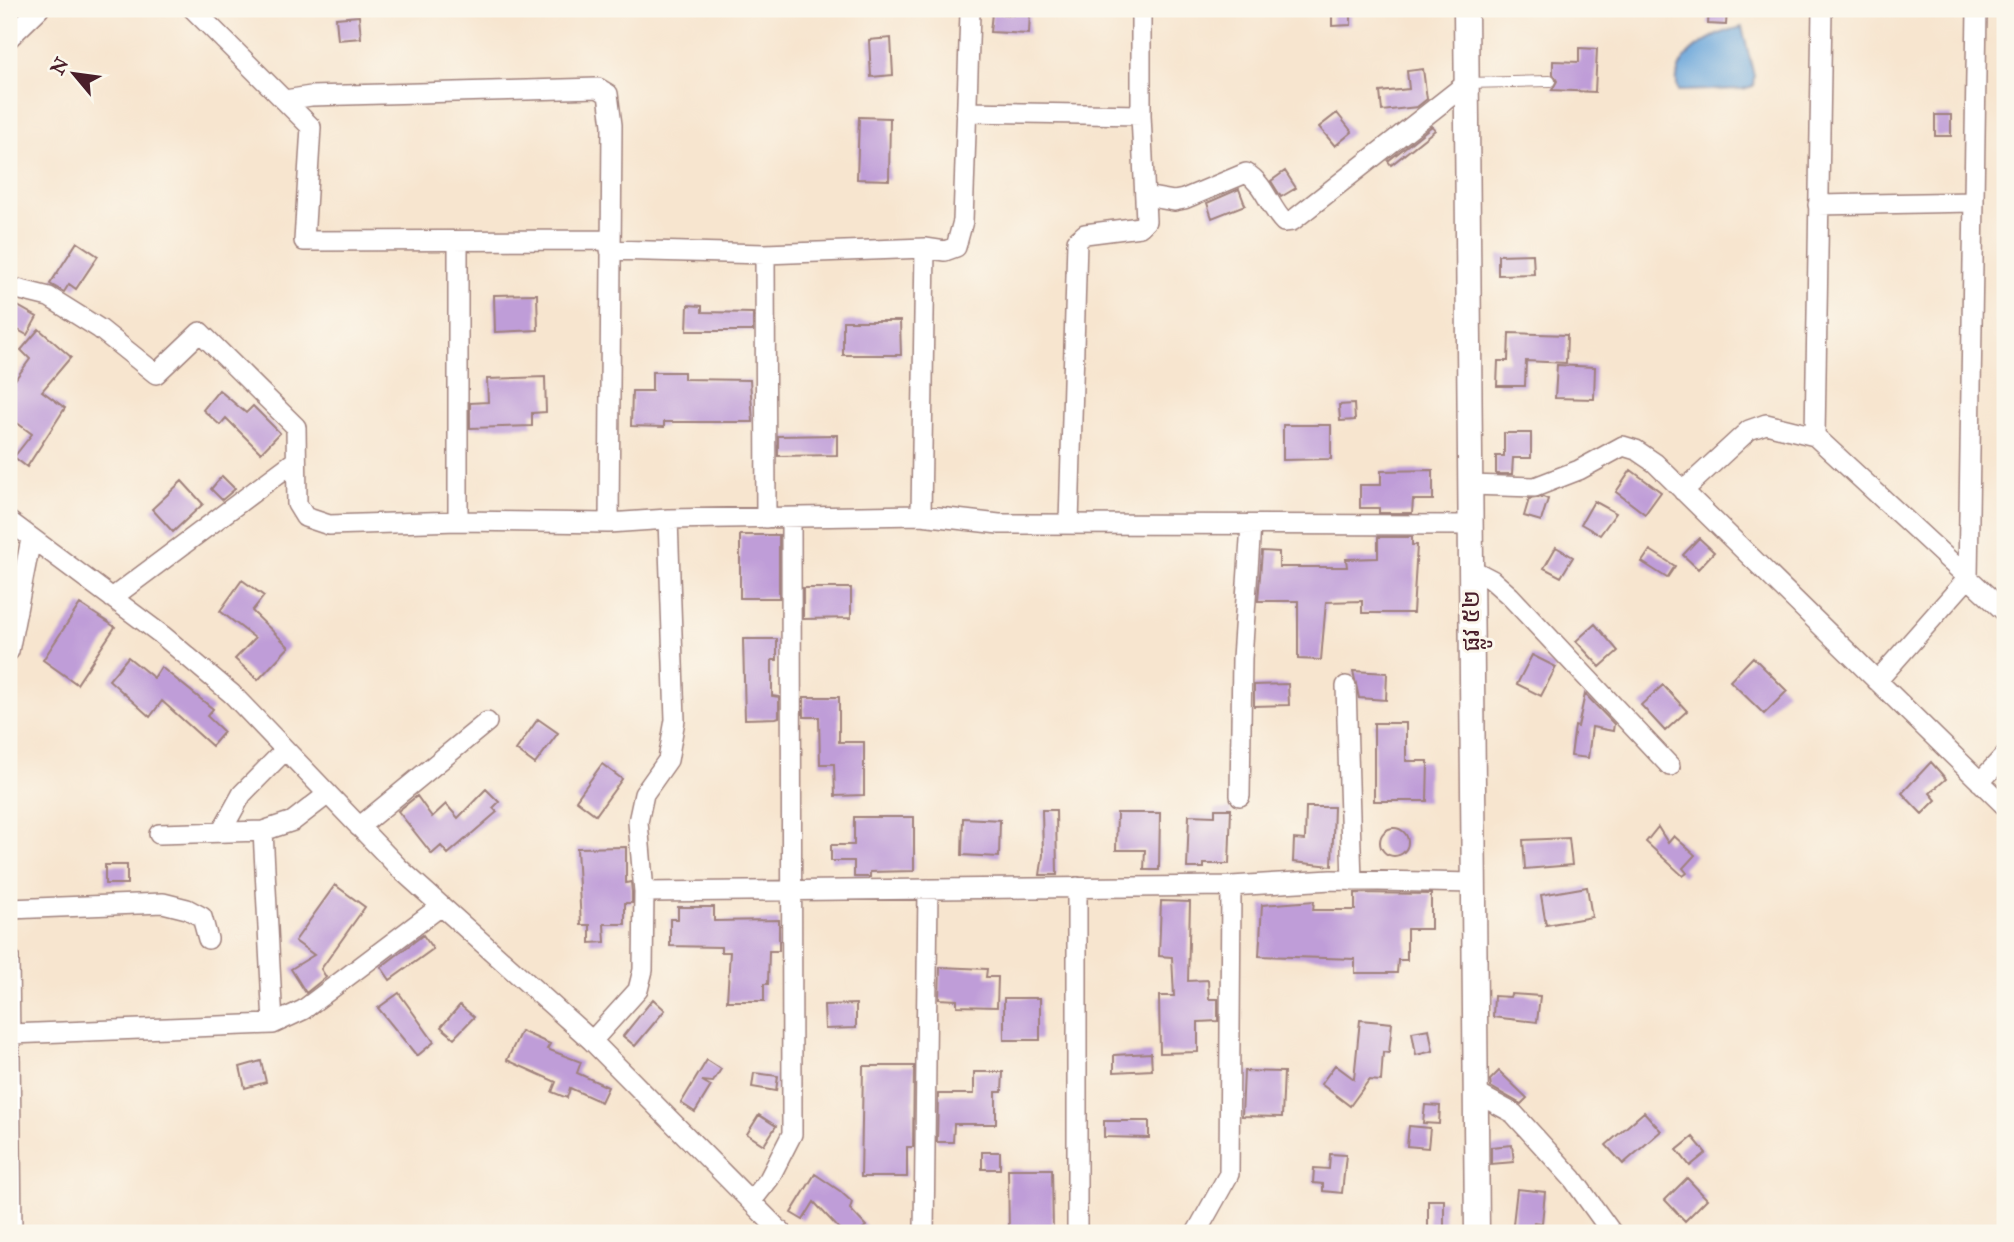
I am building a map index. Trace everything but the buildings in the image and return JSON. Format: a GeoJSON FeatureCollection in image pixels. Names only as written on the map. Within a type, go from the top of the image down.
{"type":"FeatureCollection","features":[{"type":"Feature","properties":{"kind":"street"},"geometry":{"type":"LineString","coordinates":[[9,38],[39,9]]}},
{"type":"Feature","properties":{"kind":"street"},"geometry":{"type":"LineString","coordinates":[[193,9],[310,127],[304,241],[610,245],[765,254],[925,248],[945,251],[956,247],[960,239],[970,13]]}},
{"type":"Feature","properties":{"kind":"street"},"geometry":{"type":"LineString","coordinates":[[1069,524],[1077,241],[1085,234],[1140,228],[1146,221],[1141,115],[1141,9]]}},
{"type":"Feature","properties":{"kind":"street","name":"ផ្លូវ ៥២"},"geometry":{"type":"LineString","coordinates":[[1466,9],[1477,1233]]}},
{"type":"Feature","properties":{"kind":"street"},"geometry":{"type":"LineString","coordinates":[[1815,436],[1822,9]]}},
{"type":"Feature","properties":{"kind":"street"},"geometry":{"type":"LineString","coordinates":[[1877,681],[1968,578],[1977,9]]}},
{"type":"Feature","properties":{"kind":"street"},"geometry":{"type":"LineString","coordinates":[[1145,196],[1174,201],[1196,196],[1238,174],[1246,173],[1256,179],[1278,216],[1284,222],[1292,221],[1466,83]]}},
{"type":"Feature","properties":{"kind":"street"},"geometry":{"type":"LineString","coordinates":[[285,100],[312,96],[598,88],[608,94],[612,125],[609,523]]}},
{"type":"Feature","properties":{"kind":"street"},"geometry":{"type":"LineString","coordinates":[[966,112],[1141,115]]}},
{"type":"Feature","properties":{"kind":"street"},"geometry":{"type":"LineString","coordinates":[[1818,205],[1974,202]]}},
{"type":"Feature","properties":{"kind":"street"},"geometry":{"type":"LineString","coordinates":[[458,241],[458,521]]}},
{"type":"Feature","properties":{"kind":"street"},"geometry":{"type":"LineString","coordinates":[[921,515],[925,248]]}},
{"type":"Feature","properties":{"kind":"street"},"geometry":{"type":"LineString","coordinates":[[765,254],[766,518]]}},
{"type":"Feature","properties":{"kind":"street"},"geometry":{"type":"LineString","coordinates":[[9,287],[49,297],[100,328],[156,374],[200,332],[296,427],[297,504],[305,517],[316,523],[609,523],[668,519],[921,515],[999,524],[1471,525]]}},
{"type":"Feature","properties":{"kind":"street"},"geometry":{"type":"LineString","coordinates":[[1683,491],[1749,430],[1766,424],[1815,436],[2005,612]]}},
{"type":"Feature","properties":{"kind":"street"},"geometry":{"type":"LineString","coordinates":[[1470,485],[1535,487],[1578,470],[1623,446],[1636,450],[1655,463],[2005,806]]}},
{"type":"Feature","properties":{"kind":"street"},"geometry":{"type":"LineString","coordinates":[[112,598],[295,461]]}},
{"type":"Feature","properties":{"kind":"street"},"geometry":{"type":"LineString","coordinates":[[751,1202],[769,1179],[792,1134],[791,518]]}},
{"type":"Feature","properties":{"kind":"street"},"geometry":{"type":"LineString","coordinates":[[592,1041],[638,990],[643,970],[644,892],[638,822],[644,794],[668,760],[675,720],[668,519]]}},
{"type":"Feature","properties":{"kind":"street"},"geometry":{"type":"LineString","coordinates":[[9,521],[162,635],[232,694],[359,827],[441,906],[592,1041],[782,1233]]}},
{"type":"Feature","properties":{"kind":"street"},"geometry":{"type":"LineString","coordinates":[[1240,796],[1242,658],[1251,524]]}},
{"type":"Feature","properties":{"kind":"street"},"geometry":{"type":"LineString","coordinates":[[9,651],[12,616],[31,539]]}},
{"type":"Feature","properties":{"kind":"street"},"geometry":{"type":"LineString","coordinates":[[1471,569],[1492,580],[1510,596],[1670,766]]}},
{"type":"Feature","properties":{"kind":"street"},"geometry":{"type":"LineString","coordinates":[[1346,686],[1352,881]]}},
{"type":"Feature","properties":{"kind":"street"},"geometry":{"type":"LineString","coordinates":[[359,827],[487,722]]}},
{"type":"Feature","properties":{"kind":"street"},"geometry":{"type":"LineString","coordinates":[[221,832],[242,794],[285,750]]}},
{"type":"Feature","properties":{"kind":"street"},"geometry":{"type":"LineString","coordinates":[[1980,782],[2005,755]]}},
{"type":"Feature","properties":{"kind":"street"},"geometry":{"type":"LineString","coordinates":[[159,834],[263,831],[293,821],[328,794]]}},
{"type":"Feature","properties":{"kind":"street"},"geometry":{"type":"LineString","coordinates":[[263,831],[273,1024]]}},
{"type":"Feature","properties":{"kind":"street"},"geometry":{"type":"LineString","coordinates":[[644,892],[1231,886],[1352,881],[1474,883]]}},
{"type":"Feature","properties":{"kind":"street"},"geometry":{"type":"LineString","coordinates":[[1196,1233],[1229,1174],[1231,886]]}},
{"type":"Feature","properties":{"kind":"street"},"geometry":{"type":"LineString","coordinates":[[1077,887],[1077,1233]]}},
{"type":"Feature","properties":{"kind":"street"},"geometry":{"type":"LineString","coordinates":[[924,1233],[928,889]]}},
{"type":"Feature","properties":{"kind":"street"},"geometry":{"type":"LineString","coordinates":[[9,909],[163,903],[187,909],[202,917],[208,939]]}},
{"type":"Feature","properties":{"kind":"street"},"geometry":{"type":"LineString","coordinates":[[11,1034],[273,1024],[303,1010],[441,906]]}},
{"type":"Feature","properties":{"kind":"street"},"geometry":{"type":"LineString","coordinates":[[9,957],[12,1233]]}},
{"type":"Feature","properties":{"kind":"street"},"geometry":{"type":"LineString","coordinates":[[1476,1093],[1513,1113],[1573,1179],[1612,1233]]}},
{"type":"Feature","properties":{"kind":"lane"},"geometry":{"type":"LineString","coordinates":[[1466,83],[1550,81]]}},
{"type":"Feature","properties":{"kind":"water"},"geometry":{"type":"Polygon","coordinates":[[[1742,27],[1754,76],[1753,86],[1743,89],[1678,91],[1680,67],[1695,48],[1718,35],[1742,27]]]}}]}
